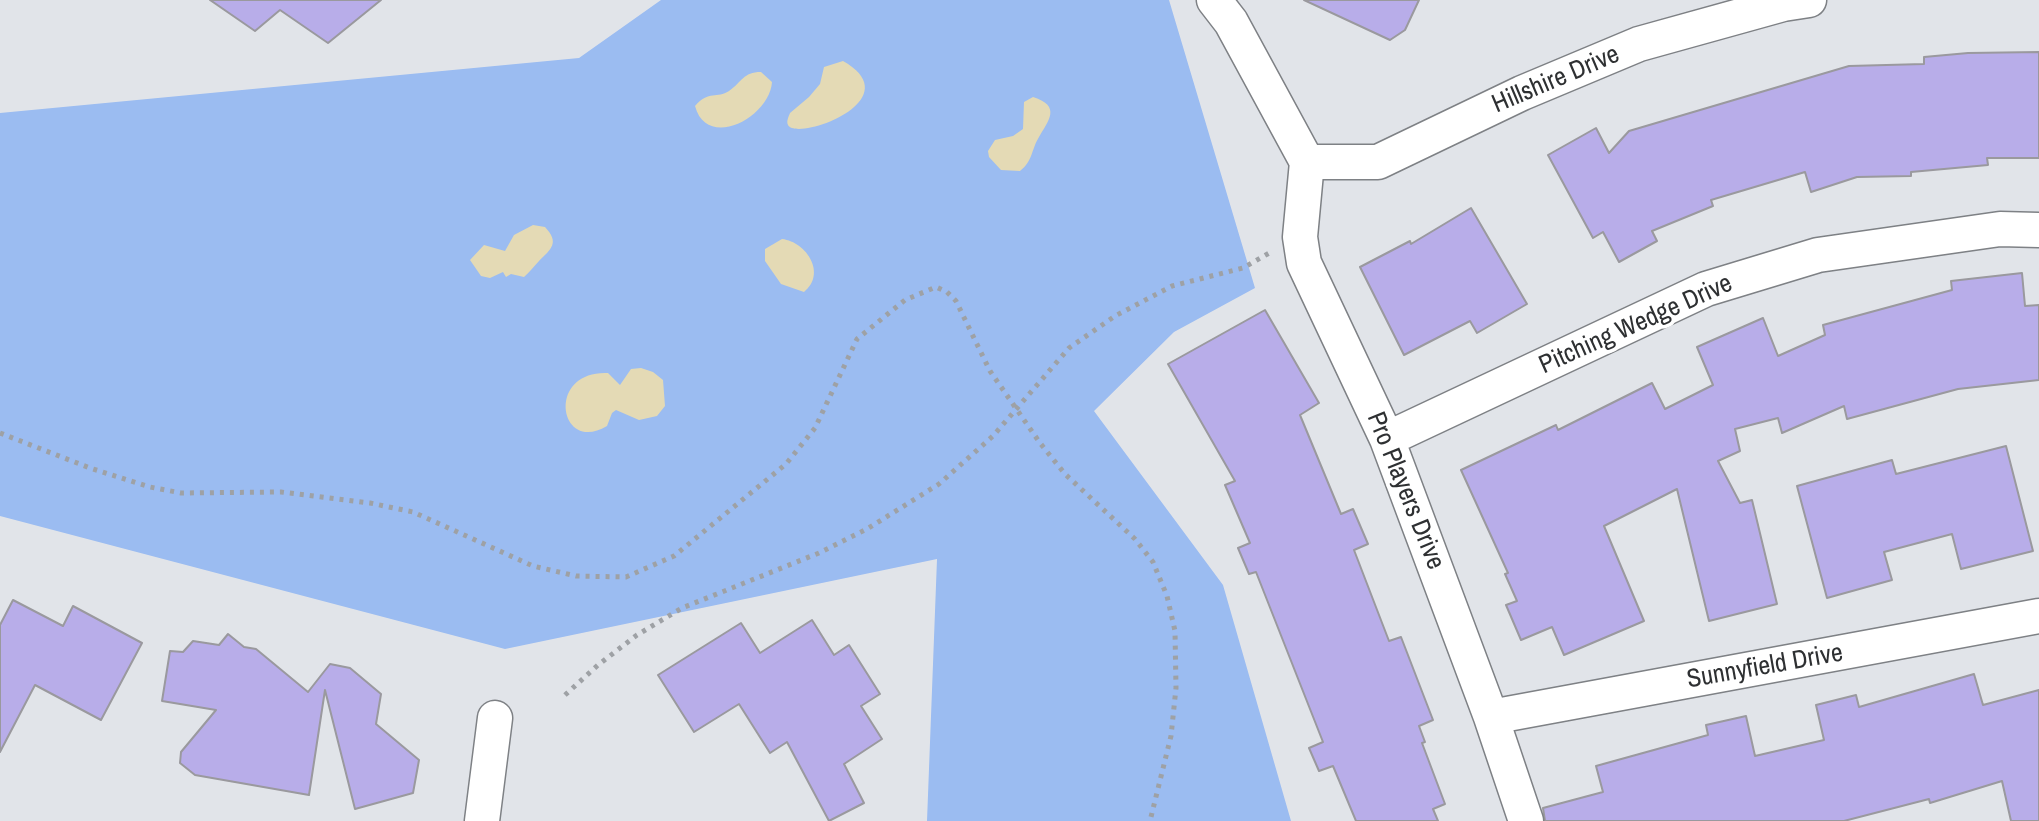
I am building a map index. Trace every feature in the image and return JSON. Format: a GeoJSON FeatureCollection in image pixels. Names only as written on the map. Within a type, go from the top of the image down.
{"type":"FeatureCollection","features":[{"type":"Feature","properties":{"kind":"street"},"geometry":{"type":"LineString","coordinates":[[1214,0],[1231,22],[1307,162]]}},
{"type":"Feature","properties":{"kind":"street","name":"Hillshire Drive"},"geometry":{"type":"LineString","coordinates":[[1307,162],[1378,162],[1522,93],[1639,44],[1783,4],[1809,0]]}},
{"type":"Feature","properties":{"kind":"street","name":"Pro Players Drive"},"geometry":{"type":"LineString","coordinates":[[1307,162],[1300,237],[1304,263],[1387,439],[1491,717],[1526,821]]}},
{"type":"Feature","properties":{"kind":"street","name":"Pitching Wedge Drive"},"geometry":{"type":"LineString","coordinates":[[1387,439],[1706,289],[1818,255],[2000,229],[2039,230]]}},
{"type":"Feature","properties":{"kind":"street","name":"Sunnyfield Drive"},"geometry":{"type":"LineString","coordinates":[[1491,717],[2039,616]]}},
{"type":"Feature","properties":{"kind":"street"},"geometry":{"type":"LineString","coordinates":[[482,821],[495,718]]}},
{"type":"Feature","properties":{"kind":"path"},"geometry":{"type":"LineString","coordinates":[[565,695],[637,635],[682,608],[819,553],[916,499],[963,464],[993,436],[1069,348],[1115,316],[1172,286],[1243,268],[1300,237]]}},
{"type":"Feature","properties":{"kind":"path"},"geometry":{"type":"LineString","coordinates":[[0,433],[150,487],[181,493],[281,492],[370,503],[413,512],[533,566],[576,576],[626,577],[674,556],[786,464],[815,428],[857,339],[905,300],[936,287],[956,301],[990,371],[1065,474],[1153,562],[1167,596],[1175,631],[1176,688],[1171,736],[1150,821]]}},
{"type":"Feature","properties":{"kind":"shaded area"},"geometry":{"type":"Polygon","coordinates":[[[661,0],[1169,0],[1255,288],[1174,332],[1094,411],[1223,585],[1291,821],[927,821],[937,559],[505,649],[0,516],[0,113],[579,58],[661,0]]]}},
{"type":"Feature","properties":{"kind":"sand"},"geometry":{"type":"Polygon","coordinates":[[[843,61],[861,76],[865,90],[858,103],[828,123],[796,129],[788,125],[790,113],[820,84],[824,67],[843,61]]]}},
{"type":"Feature","properties":{"kind":"sand"},"geometry":{"type":"Polygon","coordinates":[[[761,72],[772,82],[769,95],[750,117],[724,127],[712,126],[702,119],[695,106],[700,101],[725,93],[746,76],[761,72]]]}},
{"type":"Feature","properties":{"kind":"sand"},"geometry":{"type":"Polygon","coordinates":[[[1033,97],[1050,109],[1049,120],[1024,167],[1020,171],[1001,170],[989,157],[988,151],[995,140],[1013,136],[1023,129],[1024,102],[1033,97]]]}},
{"type":"Feature","properties":{"kind":"sand"},"geometry":{"type":"Polygon","coordinates":[[[533,225],[545,227],[553,242],[524,277],[511,274],[506,277],[503,272],[490,278],[481,276],[470,260],[484,245],[505,251],[514,235],[533,225]]]}},
{"type":"Feature","properties":{"kind":"sand"},"geometry":{"type":"Polygon","coordinates":[[[782,239],[799,246],[811,260],[814,277],[804,292],[781,284],[765,261],[765,249],[782,239]]]}},
{"type":"Feature","properties":{"kind":"sand"},"geometry":{"type":"Polygon","coordinates":[[[641,368],[663,380],[665,406],[657,416],[639,420],[616,410],[607,426],[591,432],[578,430],[570,421],[566,409],[567,396],[575,384],[588,376],[608,373],[620,385],[631,369],[641,368]]]}},
{"type":"Feature","properties":{"kind":"building"},"geometry":{"type":"Polygon","coordinates":[[[210,0],[381,0],[328,43],[280,10],[255,31],[210,0]]]}},
{"type":"Feature","properties":{"kind":"building"},"geometry":{"type":"Polygon","coordinates":[[[1304,0],[1419,0],[1405,30],[1390,40],[1304,0]]]}},
{"type":"Feature","properties":{"kind":"building"},"geometry":{"type":"Polygon","coordinates":[[[2039,52],[2039,158],[1987,158],[1988,165],[1911,172],[1911,176],[1857,177],[1811,192],[1805,172],[1711,200],[1713,206],[1652,231],[1657,241],[1619,262],[1603,232],[1593,238],[1548,155],[1596,128],[1609,153],[1629,131],[1849,66],[1924,64],[1924,57],[1968,53],[2039,52]]]}},
{"type":"Feature","properties":{"kind":"building"},"geometry":{"type":"Polygon","coordinates":[[[1471,208],[1527,304],[1477,333],[1470,321],[1404,355],[1360,267],[1410,241],[1411,244],[1471,208]]]}},
{"type":"Feature","properties":{"kind":"building"},"geometry":{"type":"Polygon","coordinates":[[[2022,273],[2025,306],[2039,305],[2039,380],[1958,389],[1847,419],[1844,406],[1782,433],[1778,418],[1735,429],[1740,451],[1718,461],[1740,503],[1752,500],[1777,604],[1709,621],[1677,489],[1604,526],[1644,621],[1564,655],[1552,627],[1521,640],[1506,605],[1517,601],[1505,574],[1508,573],[1461,470],[1556,425],[1558,430],[1652,383],[1665,409],[1713,385],[1697,347],[1763,318],[1778,356],[1825,335],[1823,325],[1952,290],[1951,281],[2022,273]]]}},
{"type":"Feature","properties":{"kind":"building"},"geometry":{"type":"Polygon","coordinates":[[[1265,310],[1319,403],[1300,415],[1341,514],[1353,509],[1368,544],[1354,550],[1389,641],[1401,637],[1433,720],[1419,726],[1425,742],[1422,743],[1445,804],[1433,809],[1438,821],[1356,821],[1333,766],[1319,771],[1309,748],[1323,742],[1256,572],[1249,574],[1238,548],[1250,543],[1225,485],[1235,481],[1168,364],[1265,310]]]}},
{"type":"Feature","properties":{"kind":"building"},"geometry":{"type":"Polygon","coordinates":[[[2006,446],[2033,551],[1961,569],[1952,534],[1884,552],[1892,580],[1827,598],[1797,486],[1892,460],[1896,474],[2006,446]]]}},
{"type":"Feature","properties":{"kind":"building"},"geometry":{"type":"Polygon","coordinates":[[[13,600],[63,626],[73,606],[142,643],[101,720],[35,685],[0,752],[0,625],[13,600]]]}},
{"type":"Feature","properties":{"kind":"building"},"geometry":{"type":"Polygon","coordinates":[[[812,620],[834,655],[849,645],[880,694],[861,706],[882,739],[844,764],[864,803],[829,821],[787,742],[770,753],[739,704],[694,732],[658,675],[741,623],[760,653],[812,620]]]}},
{"type":"Feature","properties":{"kind":"building"},"geometry":{"type":"Polygon","coordinates":[[[228,634],[244,647],[256,649],[308,692],[330,664],[350,668],[381,694],[376,724],[419,760],[413,793],[355,809],[325,690],[309,795],[195,775],[180,763],[181,752],[216,710],[162,701],[170,651],[183,652],[193,641],[219,645],[228,634]]]}},
{"type":"Feature","properties":{"kind":"building"},"geometry":{"type":"Polygon","coordinates":[[[1974,674],[1983,705],[2039,690],[2039,821],[2011,821],[2002,781],[1930,803],[1929,799],[1844,821],[1545,821],[1543,808],[1603,792],[1596,766],[1708,735],[1706,725],[1746,716],[1755,756],[1824,740],[1816,705],[1856,695],[1859,707],[1974,674]]]}}]}
